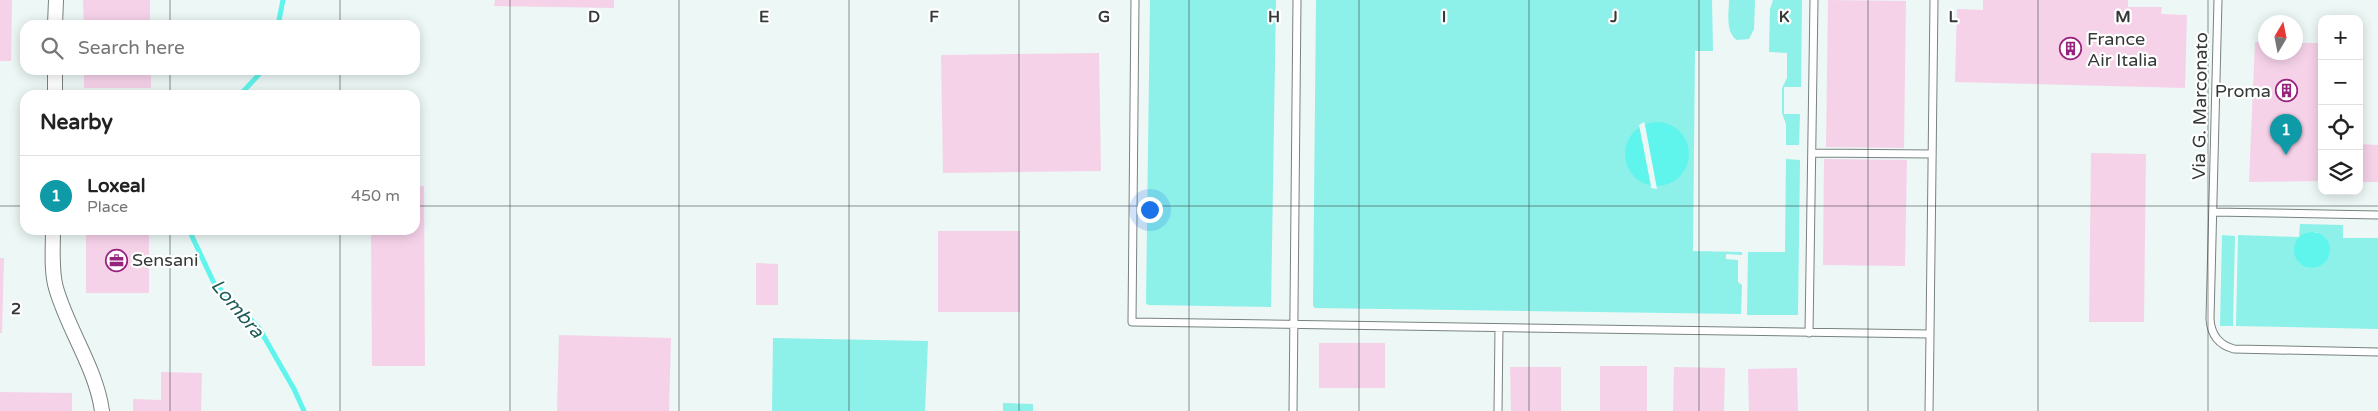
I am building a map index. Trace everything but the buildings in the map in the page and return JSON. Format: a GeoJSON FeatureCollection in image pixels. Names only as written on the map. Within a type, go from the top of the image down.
{"type":"FeatureCollection","features":[{"type":"Feature","properties":{"kind":"street"},"geometry":{"type":"LineString","coordinates":[[56,0],[56,20]]}},
{"type":"Feature","properties":{"kind":"street"},"geometry":{"type":"LineString","coordinates":[[55,75],[55,90]]}},
{"type":"Feature","properties":{"kind":"street"},"geometry":{"type":"LineString","coordinates":[[53,235],[55,286],[77,344],[99,391],[102,411]]}},
{"type":"Feature","properties":{"kind":"lane"},"geometry":{"type":"LineString","coordinates":[[1136,0],[1132,322],[1930,334]]}},
{"type":"Feature","properties":{"kind":"lane"},"geometry":{"type":"LineString","coordinates":[[1293,411],[1292,324],[1296,0]]}},
{"type":"Feature","properties":{"kind":"lane"},"geometry":{"type":"LineString","coordinates":[[1809,333],[1814,0]]}},
{"type":"Feature","properties":{"kind":"lane"},"geometry":{"type":"LineString","coordinates":[[1929,411],[1934,0]]}},
{"type":"Feature","properties":{"kind":"lane","name":"Via G. Marconato"},"geometry":{"type":"LineString","coordinates":[[2218,0],[2211,324],[2214,334],[2220,342],[2229,348],[2240,350],[2378,352]]}},
{"type":"Feature","properties":{"kind":"lane"},"geometry":{"type":"LineString","coordinates":[[1812,153],[1932,154]]}},
{"type":"Feature","properties":{"kind":"lane"},"geometry":{"type":"LineString","coordinates":[[2213,212],[2378,215]]}},
{"type":"Feature","properties":{"kind":"lane"},"geometry":{"type":"LineString","coordinates":[[1498,411],[1499,328]]}},
{"type":"Feature","properties":{"kind":"shaded area"},"geometry":{"type":"Polygon","coordinates":[[[1150,0],[1276,0],[1271,307],[1148,305],[1146,303],[1150,0]]]}},
{"type":"Feature","properties":{"kind":"shaded area"},"geometry":{"type":"Polygon","coordinates":[[[1316,0],[1712,0],[1713,51],[1695,51],[1693,251],[1742,252],[1742,255],[1726,254],[1726,259],[1738,260],[1738,282],[1742,285],[1741,314],[1315,308],[1313,306],[1316,0]]]}},
{"type":"Feature","properties":{"kind":"shaded area"},"geometry":{"type":"Polygon","coordinates":[[[1729,0],[1755,0],[1754,29],[1749,39],[1737,40],[1733,37],[1729,27],[1729,0]]]}},
{"type":"Feature","properties":{"kind":"shaded area"},"geometry":{"type":"Polygon","coordinates":[[[1773,0],[1802,0],[1801,87],[1784,87],[1784,114],[1800,114],[1799,145],[1786,145],[1786,124],[1782,113],[1782,88],[1787,78],[1787,53],[1769,52],[1770,9],[1773,0]]]}},
{"type":"Feature","properties":{"kind":"shaded area"},"geometry":{"type":"Polygon","coordinates":[[[1657,122],[1669,125],[1680,131],[1686,142],[1689,154],[1686,166],[1680,177],[1669,183],[1657,186],[1645,183],[1634,177],[1628,166],[1625,154],[1628,142],[1634,131],[1645,125],[1657,122]]]}},
{"type":"Feature","properties":{"kind":"shaded area"},"geometry":{"type":"Polygon","coordinates":[[[1786,159],[1800,160],[1798,315],[1747,315],[1748,252],[1785,252],[1786,159]]]}},
{"type":"Feature","properties":{"kind":"shaded area"},"geometry":{"type":"Polygon","coordinates":[[[2300,224],[2343,225],[2343,238],[2378,238],[2378,329],[2236,326],[2238,235],[2299,237],[2300,224]],[[2317,232],[2305,233],[2308,268],[2322,264],[2330,252],[2317,232]]]}},
{"type":"Feature","properties":{"kind":"shaded area"},"geometry":{"type":"Polygon","coordinates":[[[2312,232],[2319,233],[2325,237],[2329,243],[2329,257],[2325,263],[2319,267],[2312,268],[2305,267],[2299,263],[2295,257],[2294,250],[2295,243],[2299,237],[2305,233],[2312,232]]]}},
{"type":"Feature","properties":{"kind":"shaded area"},"geometry":{"type":"Polygon","coordinates":[[[2222,235],[2235,236],[2233,326],[2220,326],[2222,235]]]}},
{"type":"Feature","properties":{"kind":"shaded area"},"geometry":{"type":"Polygon","coordinates":[[[773,338],[928,341],[925,411],[772,411],[773,338]]]}},
{"type":"Feature","properties":{"kind":"shaded area"},"geometry":{"type":"Polygon","coordinates":[[[1003,403],[1033,404],[1033,411],[1003,411],[1003,403]]]}},
{"type":"Feature","properties":{"kind":"pier"},"geometry":{"type":"Polygon","coordinates":[[[1644,122],[1657,189],[1651,188],[1639,125],[1644,122]]]}},
{"type":"Feature","properties":{"kind":"waterway","name":"Lombra"},"geometry":{"type":"LineString","coordinates":[[279,20],[283,0]]}},
{"type":"Feature","properties":{"kind":"waterway","name":"Lombra"},"geometry":{"type":"LineString","coordinates":[[245,90],[258,75]]}},
{"type":"Feature","properties":{"kind":"waterway","name":"Lombra"},"geometry":{"type":"LineString","coordinates":[[191,235],[214,283],[259,328],[294,389],[304,411]]}},
{"type":"Feature","properties":{"kind":"place","name":"France Air Italia"},"geometry":{"type":"Point","coordinates":[2071,49]}},
{"type":"Feature","properties":{"kind":"place","name":"Proma"},"geometry":{"type":"Point","coordinates":[2287,91]}},
{"type":"Feature","properties":{"kind":"place","name":"Loxeal"},"geometry":{"type":"Point","coordinates":[2286,155]}},
{"type":"Feature","properties":{"kind":"place","name":"Sensani"},"geometry":{"type":"Point","coordinates":[116,260]}}]}
